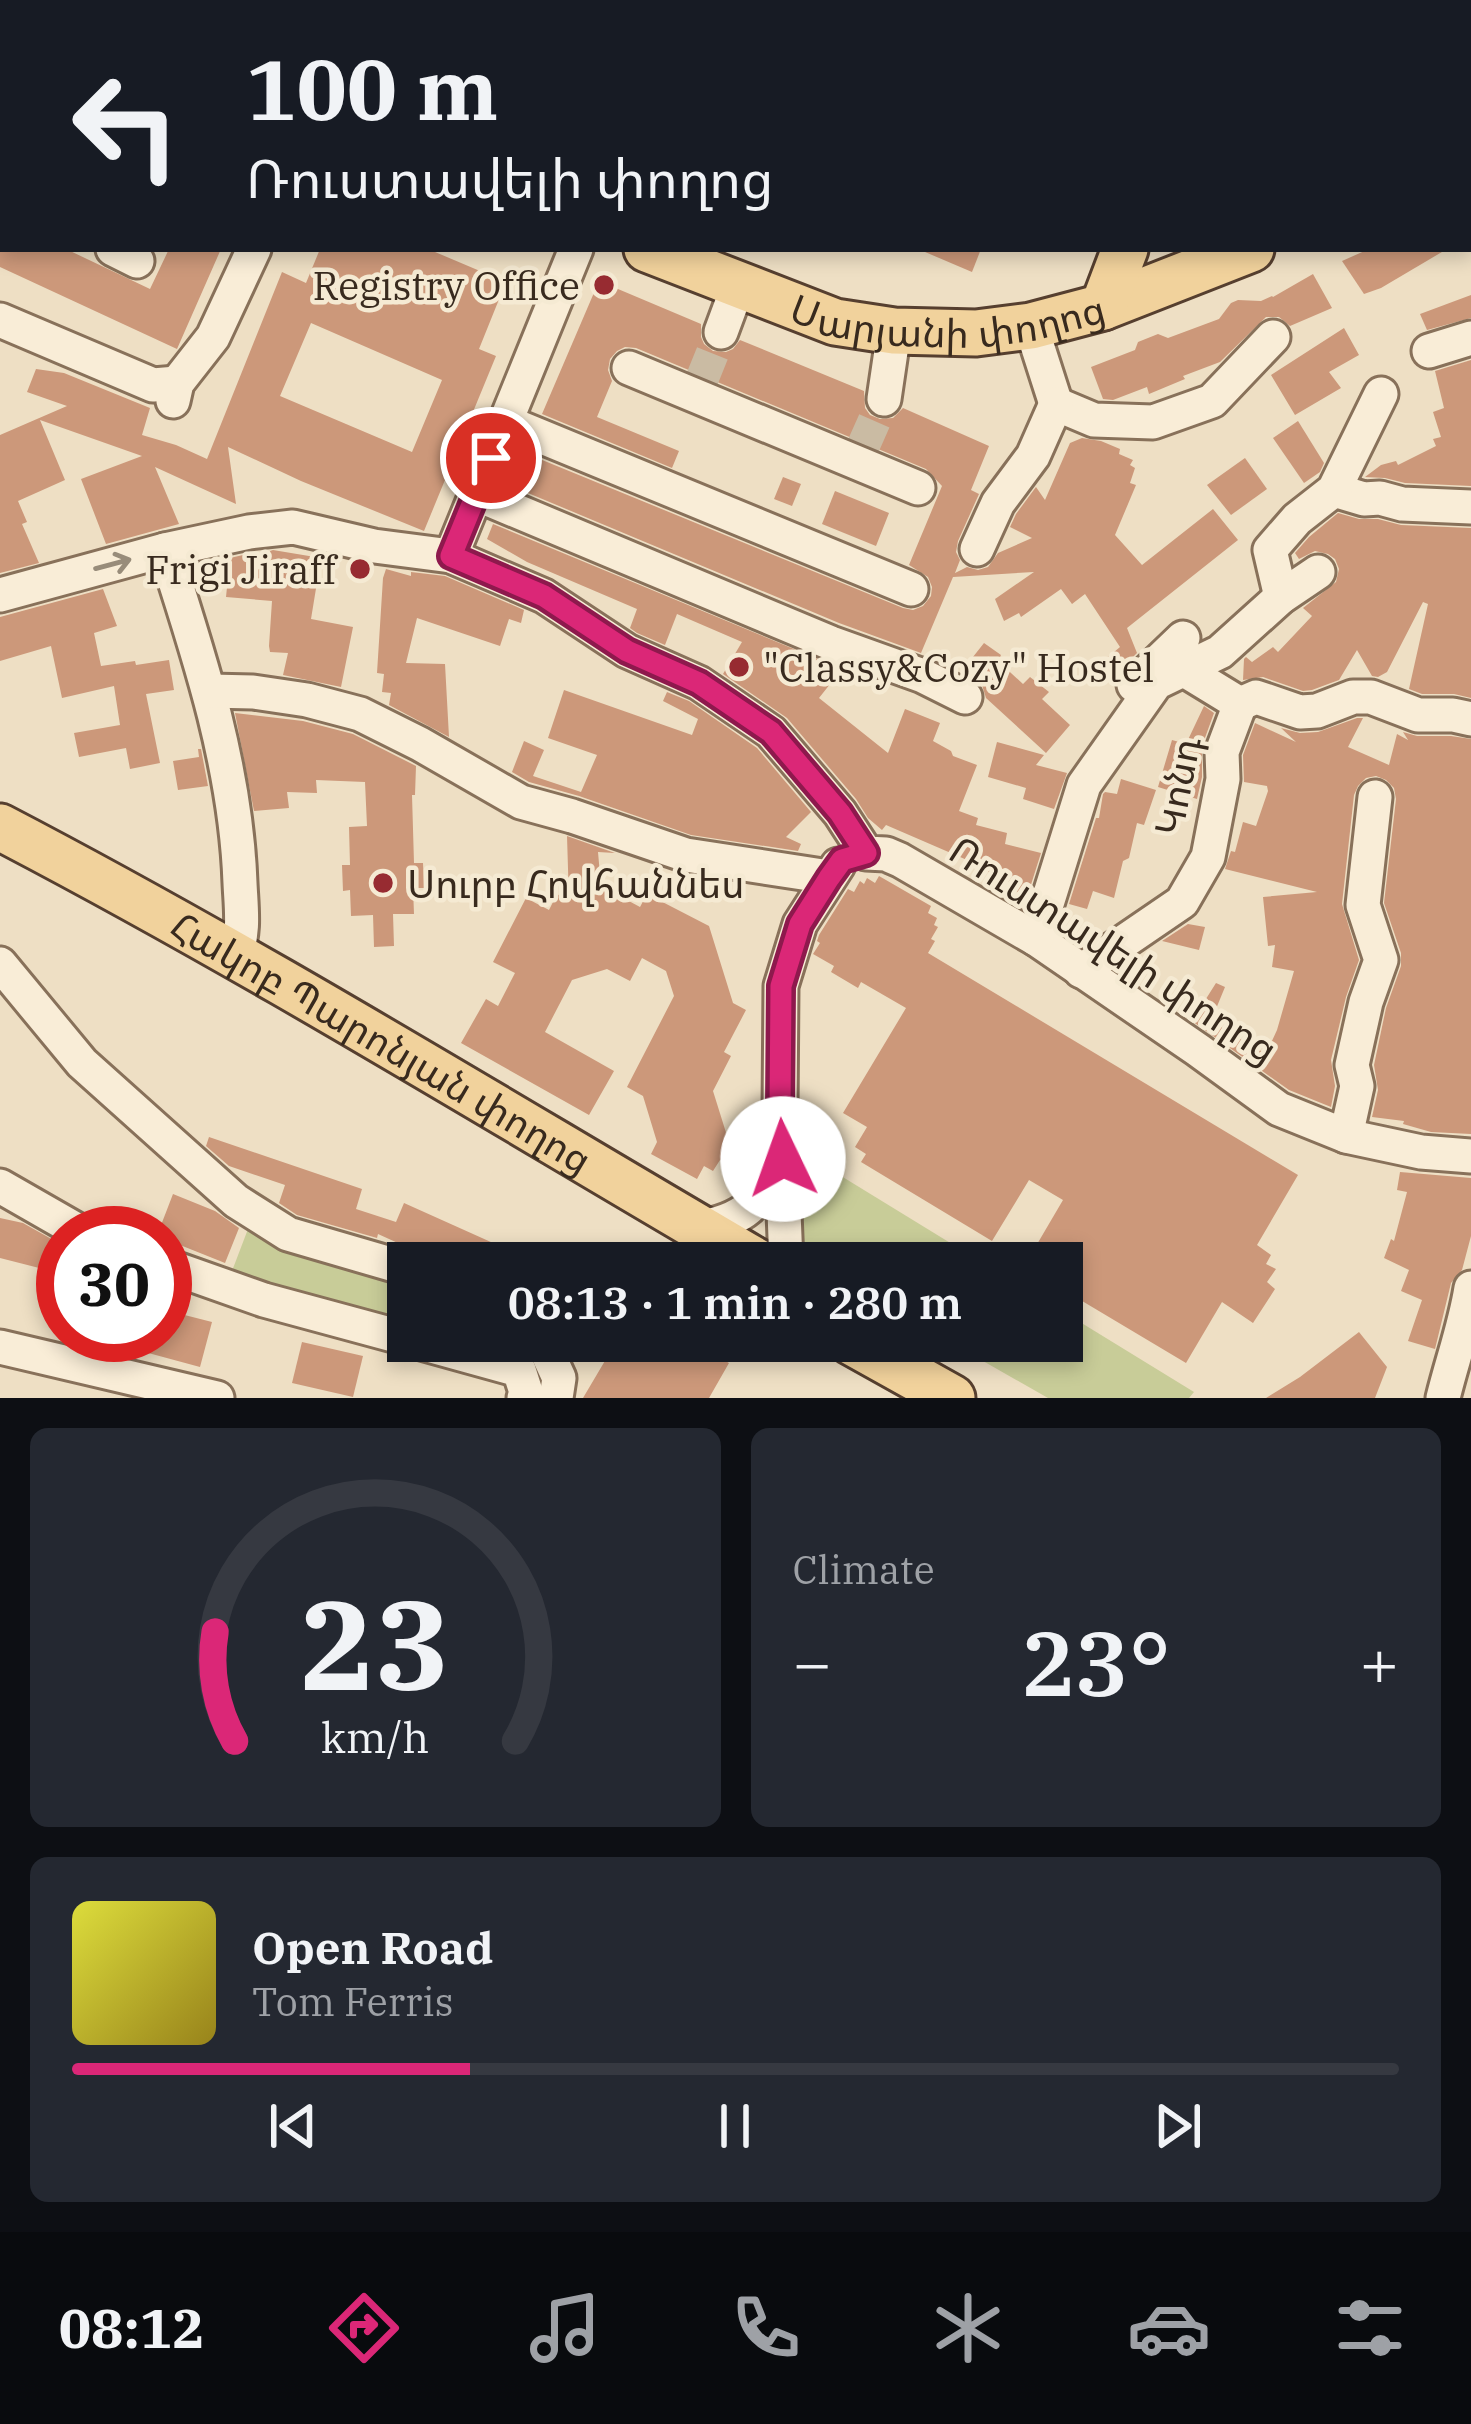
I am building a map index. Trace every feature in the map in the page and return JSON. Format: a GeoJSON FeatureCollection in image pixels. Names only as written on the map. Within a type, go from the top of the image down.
{"type":"FeatureCollection","features":[{"type":"Feature","properties":{"kind":"main road","name":"Սարյանի փողոց"},"geometry":{"type":"LineString","coordinates":[[654,252],[835,322],[894,331],[976,333],[1031,326],[1120,300],[1243,252]]}},
{"type":"Feature","properties":{"kind":"main road"},"geometry":{"type":"LineString","coordinates":[[1120,300],[1126,252]]}},
{"type":"Feature","properties":{"kind":"main road"},"geometry":{"type":"LineString","coordinates":[[1120,300],[1149,252]]}},
{"type":"Feature","properties":{"kind":"main road","name":"Հակոբ Պարոնյան փողոց"},"geometry":{"type":"LineString","coordinates":[[0,826],[430,1068],[701,1242]]}},
{"type":"Feature","properties":{"kind":"main road","name":"Հակոբ Պարոնյան փողոց"},"geometry":{"type":"LineString","coordinates":[[0,857],[700,1242]]}},
{"type":"Feature","properties":{"kind":"main road"},"geometry":{"type":"LineString","coordinates":[[888,1362],[952,1398]]}},
{"type":"Feature","properties":{"kind":"main road"},"geometry":{"type":"LineString","coordinates":[[930,1362],[993,1398]]}},
{"type":"Feature","properties":{"kind":"street"},"geometry":{"type":"LineString","coordinates":[[0,320],[180,396],[253,252]]}},
{"type":"Feature","properties":{"kind":"street"},"geometry":{"type":"LineString","coordinates":[[451,556],[574,252]]}},
{"type":"Feature","properties":{"kind":"street"},"geometry":{"type":"LineString","coordinates":[[721,332],[738,286]]}},
{"type":"Feature","properties":{"kind":"street"},"geometry":{"type":"LineString","coordinates":[[977,549],[998,503],[1034,456],[1056,404],[1031,326]]}},
{"type":"Feature","properties":{"kind":"street"},"geometry":{"type":"LineString","coordinates":[[884,399],[894,331]]}},
{"type":"Feature","properties":{"kind":"street"},"geometry":{"type":"LineString","coordinates":[[1056,404],[1094,420],[1153,422],[1212,401],[1274,337]]}},
{"type":"Feature","properties":{"kind":"street"},"geometry":{"type":"LineString","coordinates":[[1429,351],[1471,338]]}},
{"type":"Feature","properties":{"kind":"street"},"geometry":{"type":"LineString","coordinates":[[629,368],[698,389],[858,457],[918,488]]}},
{"type":"Feature","properties":{"kind":"street"},"geometry":{"type":"LineString","coordinates":[[1281,597],[1270,550],[1297,519],[1334,490],[1381,394]]}},
{"type":"Feature","properties":{"kind":"street"},"geometry":{"type":"LineString","coordinates":[[506,422],[911,589]]}},
{"type":"Feature","properties":{"kind":"street"},"geometry":{"type":"LineString","coordinates":[[1334,490],[1402,504],[1471,507]]}},
{"type":"Feature","properties":{"kind":"street"},"geometry":{"type":"LineString","coordinates":[[476,494],[965,697]]}},
{"type":"Feature","properties":{"kind":"street"},"geometry":{"type":"LineString","coordinates":[[0,595],[165,550],[293,527],[374,546],[451,556],[544,596],[627,651],[699,683],[771,732],[840,813],[866,853],[842,860],[829,878],[800,924],[781,986],[785,1242]]}},
{"type":"Feature","properties":{"kind":"street"},"geometry":{"type":"LineString","coordinates":[[165,550],[210,691],[238,835],[242,922],[235,956]]}},
{"type":"Feature","properties":{"kind":"street"},"geometry":{"type":"LineString","coordinates":[[1036,939],[1084,785],[1156,683],[1184,654],[1220,652],[1281,597],[1318,572]]}},
{"type":"Feature","properties":{"kind":"street","name":"Կոնդ"},"geometry":{"type":"LineString","coordinates":[[1184,654],[1240,704]]}},
{"type":"Feature","properties":{"kind":"street"},"geometry":{"type":"LineString","coordinates":[[210,691],[307,700],[360,714],[520,802],[686,855],[829,878]]}},
{"type":"Feature","properties":{"kind":"street","name":"Կոնդ"},"geometry":{"type":"LineString","coordinates":[[1081,971],[1182,902],[1208,856],[1223,778],[1222,752],[1240,704],[1256,697],[1300,712],[1370,697],[1418,715],[1471,719]]}},
{"type":"Feature","properties":{"kind":"street"},"geometry":{"type":"LineString","coordinates":[[1346,1136],[1357,1086],[1352,1065],[1381,960],[1363,905],[1375,797]]}},
{"type":"Feature","properties":{"kind":"street","name":"Ռուստավելի փողոց"},"geometry":{"type":"LineString","coordinates":[[866,853],[900,860],[1036,939],[1279,1109],[1346,1136],[1421,1152],[1471,1156]]}},
{"type":"Feature","properties":{"kind":"street"},"geometry":{"type":"LineString","coordinates":[[0,964],[82,1063],[236,1201],[288,1234],[387,1263]]}},
{"type":"Feature","properties":{"kind":"street"},"geometry":{"type":"LineString","coordinates":[[710,1242],[724,1223],[756,1204],[783,1159]]}},
{"type":"Feature","properties":{"kind":"street"},"geometry":{"type":"LineString","coordinates":[[0,1186],[36,1207]]}},
{"type":"Feature","properties":{"kind":"street"},"geometry":{"type":"LineString","coordinates":[[192,1275],[387,1333]]}},
{"type":"Feature","properties":{"kind":"street"},"geometry":{"type":"LineString","coordinates":[[1444,1398],[1470,1306]]}},
{"type":"Feature","properties":{"kind":"street"},"geometry":{"type":"LineString","coordinates":[[0,1347],[217,1398]]}},
{"type":"Feature","properties":{"kind":"street"},"geometry":{"type":"LineString","coordinates":[[552,1362],[559,1378],[556,1398]]}},
{"type":"Feature","properties":{"kind":"green space"},"geometry":{"type":"Polygon","coordinates":[[[815,1160],[949,1242],[800,1242],[805,1179],[815,1160]]]}},
{"type":"Feature","properties":{"kind":"green space"},"geometry":{"type":"Polygon","coordinates":[[[248,1229],[307,1254],[387,1278],[387,1320],[292,1294],[232,1271],[248,1229]]]}},
{"type":"Feature","properties":{"kind":"green space"},"geometry":{"type":"Polygon","coordinates":[[[1083,1324],[1194,1392],[1189,1398],[1048,1398],[985,1362],[1083,1362],[1083,1324]]]}},
{"type":"Feature","properties":{"kind":"building"},"geometry":{"type":"Polygon","coordinates":[[[0,252],[72,252],[150,289],[168,252],[220,252],[177,349],[0,267],[0,252]]]}},
{"type":"Feature","properties":{"kind":"building"},"geometry":{"type":"Polygon","coordinates":[[[319,252],[435,252],[506,282],[479,349],[496,356],[424,531],[228,447],[236,504],[155,467],[179,524],[106,544],[81,479],[142,456],[40,420],[65,480],[18,501],[39,563],[0,573],[0,435],[67,406],[27,392],[36,369],[64,373],[150,408],[142,435],[207,459],[282,272],[306,283],[319,252]],[[311,323],[280,396],[412,452],[442,380],[311,323]]]}},
{"type":"Feature","properties":{"kind":"building"},"geometry":{"type":"Polygon","coordinates":[[[925,252],[980,252],[972,272],[925,252]]]}},
{"type":"Feature","properties":{"kind":"building"},"geometry":{"type":"Polygon","coordinates":[[[1362,252],[1442,252],[1364,294],[1342,261],[1362,252]]]}},
{"type":"Feature","properties":{"kind":"building"},"geometry":{"type":"Polygon","coordinates":[[[1313,274],[1332,308],[1290,326],[1279,317],[1266,317],[1220,362],[1149,394],[1147,387],[1103,399],[1091,367],[1135,350],[1138,342],[1158,334],[1168,338],[1219,319],[1238,300],[1273,297],[1313,274]]]}},
{"type":"Feature","properties":{"kind":"building"},"geometry":{"type":"Polygon","coordinates":[[[599,281],[701,324],[704,344],[713,351],[726,352],[740,340],[864,391],[870,415],[893,418],[903,408],[989,446],[971,490],[979,494],[958,541],[960,560],[955,573],[967,567],[988,567],[998,553],[1032,538],[1010,527],[1016,514],[1036,487],[1045,500],[1070,443],[1082,438],[1120,449],[1119,454],[1133,460],[1130,483],[1136,485],[1115,535],[1142,565],[1213,509],[1238,540],[1127,628],[1137,653],[1118,672],[1107,658],[1120,647],[1085,594],[1072,604],[1061,589],[1021,617],[1019,613],[1004,621],[995,599],[1034,572],[953,577],[921,653],[839,623],[516,488],[530,455],[903,608],[923,606],[931,596],[928,577],[909,565],[942,486],[926,469],[636,348],[625,347],[610,359],[612,381],[597,417],[679,451],[672,468],[542,414],[599,281]]]}},
{"type":"Feature","properties":{"kind":"building"},"geometry":{"type":"Polygon","coordinates":[[[1471,295],[1471,318],[1427,330],[1420,314],[1471,295]]]}},
{"type":"Feature","properties":{"kind":"building"},"geometry":{"type":"Polygon","coordinates":[[[1344,328],[1359,355],[1329,372],[1341,388],[1295,415],[1271,375],[1344,328]]]}},
{"type":"Feature","properties":{"kind":"building"},"geometry":{"type":"Polygon","coordinates":[[[1471,360],[1471,486],[1365,477],[1381,465],[1396,461],[1398,465],[1436,446],[1433,439],[1441,437],[1433,412],[1444,408],[1435,371],[1471,360]]]}},
{"type":"Feature","properties":{"kind":"building"},"geometry":{"type":"Polygon","coordinates":[[[1298,421],[1324,463],[1304,483],[1273,438],[1298,421]]]}},
{"type":"Feature","properties":{"kind":"building"},"geometry":{"type":"Polygon","coordinates":[[[1245,458],[1267,489],[1231,515],[1207,485],[1245,458]]]}},
{"type":"Feature","properties":{"kind":"building"},"geometry":{"type":"Polygon","coordinates":[[[783,477],[801,484],[792,506],[774,499],[783,477]]]}},
{"type":"Feature","properties":{"kind":"building"},"geometry":{"type":"Polygon","coordinates":[[[835,491],[889,513],[876,546],[822,524],[835,491]]]}},
{"type":"Feature","properties":{"kind":"building"},"geometry":{"type":"Polygon","coordinates":[[[1338,513],[1401,525],[1471,528],[1471,698],[1409,689],[1428,604],[1423,602],[1387,672],[1378,677],[1372,676],[1357,650],[1339,680],[1312,690],[1263,677],[1243,680],[1244,659],[1252,662],[1273,647],[1278,652],[1312,616],[1303,608],[1336,582],[1339,569],[1328,554],[1315,551],[1299,559],[1295,553],[1338,513]]]}},
{"type":"Feature","properties":{"kind":"building"},"geometry":{"type":"Polygon","coordinates":[[[493,524],[842,669],[819,698],[888,753],[905,709],[940,723],[933,741],[977,765],[959,811],[978,818],[976,825],[1007,833],[1005,844],[1041,853],[1028,894],[1009,890],[1011,883],[966,866],[967,860],[886,825],[882,830],[868,818],[787,718],[723,674],[742,642],[677,614],[665,645],[637,633],[630,628],[637,609],[527,562],[487,539],[493,524]]]}},
{"type":"Feature","properties":{"kind":"building"},"geometry":{"type":"Polygon","coordinates":[[[273,550],[321,558],[311,619],[353,627],[341,687],[283,675],[288,653],[270,652],[269,646],[272,601],[226,597],[230,558],[269,557],[273,550]]]}},
{"type":"Feature","properties":{"kind":"building"},"geometry":{"type":"Polygon","coordinates":[[[386,569],[411,576],[411,572],[445,576],[524,610],[521,623],[509,619],[500,646],[417,618],[406,663],[445,664],[449,737],[389,705],[391,693],[382,692],[384,674],[377,673],[386,569]]]}},
{"type":"Feature","properties":{"kind":"building"},"geometry":{"type":"Polygon","coordinates":[[[103,589],[117,626],[94,633],[101,666],[169,660],[174,690],[146,694],[160,763],[130,769],[126,748],[79,757],[74,733],[120,725],[114,686],[62,698],[51,646],[0,661],[0,617],[103,589]]]}},
{"type":"Feature","properties":{"kind":"building"},"geometry":{"type":"Polygon","coordinates":[[[984,643],[1001,655],[998,661],[1023,684],[1030,677],[1049,692],[1042,699],[1070,725],[1046,753],[986,698],[982,685],[965,674],[984,643]]]}},
{"type":"Feature","properties":{"kind":"building"},"geometry":{"type":"Polygon","coordinates":[[[564,690],[692,735],[698,719],[663,701],[667,692],[689,701],[757,748],[811,812],[786,837],[801,844],[798,851],[691,835],[529,782],[512,772],[524,741],[544,750],[533,776],[581,792],[597,755],[548,738],[564,690]]]}},
{"type":"Feature","properties":{"kind":"building"},"geometry":{"type":"Polygon","coordinates":[[[1204,706],[1214,713],[1202,746],[1197,799],[1158,787],[1172,740],[1186,744],[1204,706]]]}},
{"type":"Feature","properties":{"kind":"building"},"geometry":{"type":"Polygon","coordinates":[[[235,713],[303,721],[353,734],[416,766],[414,863],[423,863],[424,888],[413,888],[414,914],[393,914],[394,946],[374,947],[373,915],[351,916],[350,890],[343,891],[342,865],[350,865],[349,827],[367,826],[365,782],[316,780],[317,793],[287,792],[289,808],[254,811],[235,713]]]}},
{"type":"Feature","properties":{"kind":"building"},"geometry":{"type":"Polygon","coordinates":[[[1363,718],[1348,747],[1389,765],[1397,734],[1408,740],[1403,732],[1471,739],[1471,1134],[1431,1132],[1404,1121],[1372,1117],[1378,1090],[1374,1065],[1401,966],[1384,903],[1396,799],[1386,780],[1366,778],[1354,795],[1342,904],[1359,960],[1331,1060],[1335,1086],[1331,1107],[1289,1090],[1192,1021],[1216,983],[1225,987],[1211,1021],[1266,1054],[1294,971],[1272,967],[1275,945],[1268,946],[1263,897],[1317,892],[1225,869],[1243,822],[1256,826],[1268,791],[1267,786],[1244,782],[1243,755],[1255,723],[1296,742],[1281,728],[1318,732],[1363,718]]]}},
{"type":"Feature","properties":{"kind":"building"},"geometry":{"type":"Polygon","coordinates":[[[997,742],[1044,755],[1036,765],[1067,773],[1054,809],[1023,799],[1026,788],[988,777],[997,742]]]}},
{"type":"Feature","properties":{"kind":"building"},"geometry":{"type":"Polygon","coordinates":[[[198,749],[208,786],[178,790],[173,761],[199,757],[198,749]]]}},
{"type":"Feature","properties":{"kind":"building"},"geometry":{"type":"Polygon","coordinates":[[[1121,779],[1156,790],[1144,825],[1137,823],[1114,898],[1093,891],[1087,909],[1069,904],[1103,794],[1117,794],[1121,779]]]}},
{"type":"Feature","properties":{"kind":"building"},"geometry":{"type":"Polygon","coordinates":[[[567,836],[615,853],[598,852],[601,886],[640,907],[647,894],[709,926],[733,1003],[746,1010],[724,1052],[731,1056],[713,1091],[728,1139],[742,1146],[732,1166],[720,1160],[713,1171],[704,1166],[697,1179],[651,1154],[657,1142],[643,1096],[627,1087],[674,996],[666,971],[642,958],[630,981],[607,969],[572,980],[545,1032],[614,1071],[589,1115],[461,1043],[486,999],[498,1006],[515,973],[493,962],[526,898],[549,910],[557,894],[569,901],[567,836]]]}},
{"type":"Feature","properties":{"kind":"building"},"geometry":{"type":"Polygon","coordinates":[[[879,876],[931,906],[928,913],[937,918],[934,925],[938,927],[928,953],[1298,1175],[1257,1245],[1271,1255],[1266,1264],[1276,1269],[1267,1282],[1275,1289],[1253,1323],[1222,1302],[1186,1363],[1083,1302],[1083,1242],[1038,1242],[1063,1200],[1029,1180],[992,1241],[861,1162],[866,1154],[855,1147],[867,1127],[843,1113],[906,1008],[861,982],[858,988],[813,954],[819,935],[848,889],[854,892],[867,878],[875,883],[879,876]]]}},
{"type":"Feature","properties":{"kind":"building"},"geometry":{"type":"Polygon","coordinates":[[[1188,924],[1205,927],[1199,950],[1162,941],[1188,924]]]}},
{"type":"Feature","properties":{"kind":"building"},"geometry":{"type":"Polygon","coordinates":[[[209,1137],[362,1189],[356,1209],[396,1222],[404,1203],[491,1242],[396,1242],[297,1215],[279,1203],[285,1185],[229,1166],[206,1146],[209,1137]]]}},
{"type":"Feature","properties":{"kind":"building"},"geometry":{"type":"Polygon","coordinates":[[[1400,1172],[1471,1178],[1471,1236],[1462,1270],[1451,1283],[1435,1349],[1408,1341],[1422,1300],[1401,1291],[1409,1270],[1384,1258],[1391,1239],[1394,1241],[1407,1192],[1397,1190],[1400,1172]]]}},
{"type":"Feature","properties":{"kind":"building"},"geometry":{"type":"Polygon","coordinates":[[[173,1194],[215,1211],[239,1228],[225,1263],[192,1250],[192,1206],[168,1206],[173,1194]]]}},
{"type":"Feature","properties":{"kind":"building"},"geometry":{"type":"Polygon","coordinates":[[[0,1218],[36,1230],[36,1267],[0,1258],[0,1218]]]}},
{"type":"Feature","properties":{"kind":"building"},"geometry":{"type":"Polygon","coordinates":[[[192,1317],[212,1322],[200,1367],[182,1362],[192,1362],[192,1317]]]}},
{"type":"Feature","properties":{"kind":"building"},"geometry":{"type":"Polygon","coordinates":[[[1359,1332],[1387,1367],[1375,1398],[1266,1398],[1300,1377],[1359,1332]]]}},
{"type":"Feature","properties":{"kind":"building"},"geometry":{"type":"Polygon","coordinates":[[[302,1342],[363,1356],[353,1397],[292,1383],[302,1342]]]}},
{"type":"Feature","properties":{"kind":"building"},"geometry":{"type":"Polygon","coordinates":[[[604,1362],[729,1363],[709,1398],[583,1398],[604,1362]]]}},
{"type":"Feature","properties":{"kind":"tunnel"},"geometry":{"type":"LineString","coordinates":[[700,384],[721,332]]}},
{"type":"Feature","properties":{"kind":"tunnel"},"geometry":{"type":"LineString","coordinates":[[861,451],[884,399]]}},
{"type":"Feature","properties":{"kind":"place","name":"Registry Office"},"geometry":{"type":"Point","coordinates":[604,285]}},
{"type":"Feature","properties":{"kind":"place","name":"Frigi Jiraff"},"geometry":{"type":"Point","coordinates":[360,569]}},
{"type":"Feature","properties":{"kind":"place","name":"\"Classy&Cozy\" Hostel"},"geometry":{"type":"Point","coordinates":[739,667]}},
{"type":"Feature","properties":{"kind":"place","name":"Սուրբ Հովհաննես"},"geometry":{"type":"Point","coordinates":[383,883]}},
{"type":"Feature","properties":{"kind":"route"},"geometry":{"type":"LineString","coordinates":[[491,458],[451,556],[544,596],[627,651],[699,683],[771,732],[840,813],[866,853],[842,860],[829,878],[800,924],[781,986],[783,1159]]}}]}
